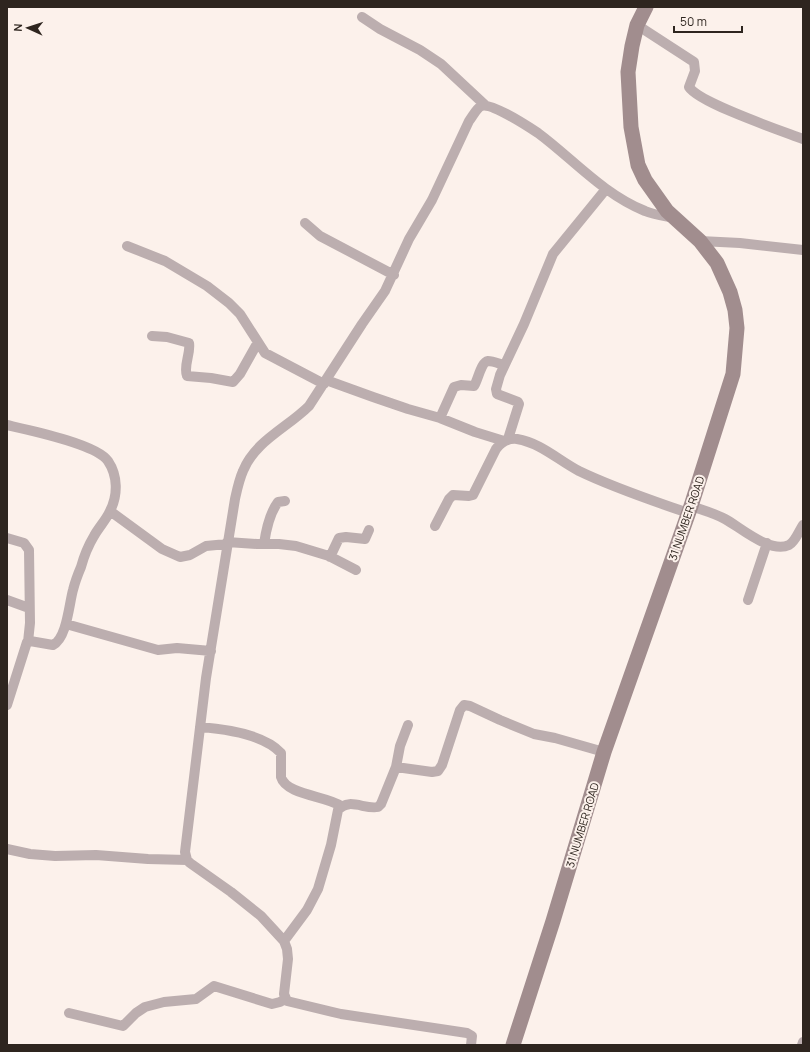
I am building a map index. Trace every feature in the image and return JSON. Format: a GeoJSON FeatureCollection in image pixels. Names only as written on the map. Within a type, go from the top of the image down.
{"type":"FeatureCollection","features":[{"type":"Feature","properties":{"kind":"main road","name":"31 NUMBER ROAD"},"geometry":{"type":"LineString","coordinates":[[513,1045],[554,920],[604,752],[689,509],[733,374],[737,328],[735,310],[730,292],[717,263],[700,241],[667,211],[645,180],[638,165],[630,127],[628,72],[637,25],[646,7]]}},
{"type":"Feature","properties":{"kind":"street"},"geometry":{"type":"LineString","coordinates":[[362,17],[420,50],[441,64],[485,105],[503,113],[538,133],[606,189],[629,204],[646,212],[675,218]]}},
{"type":"Feature","properties":{"kind":"street"},"geometry":{"type":"LineString","coordinates":[[637,25],[694,62],[695,71],[689,87],[695,93],[726,109],[803,139]]}},
{"type":"Feature","properties":{"kind":"street"},"geometry":{"type":"LineString","coordinates":[[471,1045],[472,1036],[467,1033],[342,1014],[287,1001],[284,994],[288,959],[284,941],[261,916],[187,860],[185,847],[205,684],[227,543],[235,498],[242,472],[258,448],[309,406],[362,324],[379,302],[394,275],[409,239],[432,200],[469,121],[477,109],[485,105]]}},
{"type":"Feature","properties":{"kind":"street"},"geometry":{"type":"LineString","coordinates":[[435,526],[453,495],[473,495],[496,449],[506,440],[519,404],[518,402],[497,394],[498,382],[504,365],[524,324],[553,254],[606,189]]}},
{"type":"Feature","properties":{"kind":"street"},"geometry":{"type":"LineString","coordinates":[[305,223],[320,236],[394,275]]}},
{"type":"Feature","properties":{"kind":"street"},"geometry":{"type":"LineString","coordinates":[[700,241],[740,243],[803,250]]}},
{"type":"Feature","properties":{"kind":"street"},"geometry":{"type":"LineString","coordinates":[[127,246],[165,261],[207,286],[229,303],[240,314],[265,353],[325,382],[440,418],[475,432],[506,440],[518,440],[544,448],[578,470],[601,481],[689,509],[721,517],[748,535],[777,546],[788,545],[792,542],[803,525]]}},
{"type":"Feature","properties":{"kind":"street"},"geometry":{"type":"LineString","coordinates":[[152,336],[170,338],[189,343],[185,374],[187,376],[232,382],[240,374],[258,342]]}},
{"type":"Feature","properties":{"kind":"street"},"geometry":{"type":"LineString","coordinates":[[440,418],[454,387],[461,385],[474,386],[483,365],[486,362],[490,361],[504,365]]}},
{"type":"Feature","properties":{"kind":"street"},"geometry":{"type":"LineString","coordinates":[[7,425],[69,441],[101,454],[112,467],[116,480],[114,501],[110,511],[94,535],[82,561],[73,590],[66,624],[58,642],[50,645],[28,642]]}},
{"type":"Feature","properties":{"kind":"street"},"geometry":{"type":"LineString","coordinates":[[264,544],[266,532],[274,508],[278,502],[286,501]]}},
{"type":"Feature","properties":{"kind":"street"},"geometry":{"type":"LineString","coordinates":[[110,511],[162,549],[180,557],[190,555],[206,546],[227,543],[292,545],[330,557],[356,570]]}},
{"type":"Feature","properties":{"kind":"street"},"geometry":{"type":"LineString","coordinates":[[330,557],[339,538],[346,536],[365,539],[369,530]]}},
{"type":"Feature","properties":{"kind":"street"},"geometry":{"type":"LineString","coordinates":[[7,538],[24,543],[29,550],[30,623],[28,642],[7,705]]}},
{"type":"Feature","properties":{"kind":"street"},"geometry":{"type":"LineString","coordinates":[[748,600],[767,543]]}},
{"type":"Feature","properties":{"kind":"street"},"geometry":{"type":"LineString","coordinates":[[7,600],[29,608]]}},
{"type":"Feature","properties":{"kind":"street"},"geometry":{"type":"LineString","coordinates":[[66,624],[158,650],[177,648],[211,651]]}},
{"type":"Feature","properties":{"kind":"street"},"geometry":{"type":"LineString","coordinates":[[396,767],[432,772],[438,771],[442,765],[462,706],[467,705],[526,731],[604,752]]}},
{"type":"Feature","properties":{"kind":"street"},"geometry":{"type":"LineString","coordinates":[[200,727],[238,732],[265,742],[276,749],[281,753],[281,776],[286,785],[341,806],[352,804],[374,808],[380,806],[396,767],[400,746],[408,725]]}},
{"type":"Feature","properties":{"kind":"street"},"geometry":{"type":"LineString","coordinates":[[284,941],[307,910],[318,889],[331,846],[336,814],[341,806]]}},
{"type":"Feature","properties":{"kind":"street"},"geometry":{"type":"LineString","coordinates":[[7,850],[30,854],[96,855],[187,860]]}},
{"type":"Feature","properties":{"kind":"street"},"geometry":{"type":"LineString","coordinates":[[69,1013],[123,1026],[136,1013],[145,1007],[164,1002],[196,999],[214,986],[272,1004],[285,999]]}}]}
